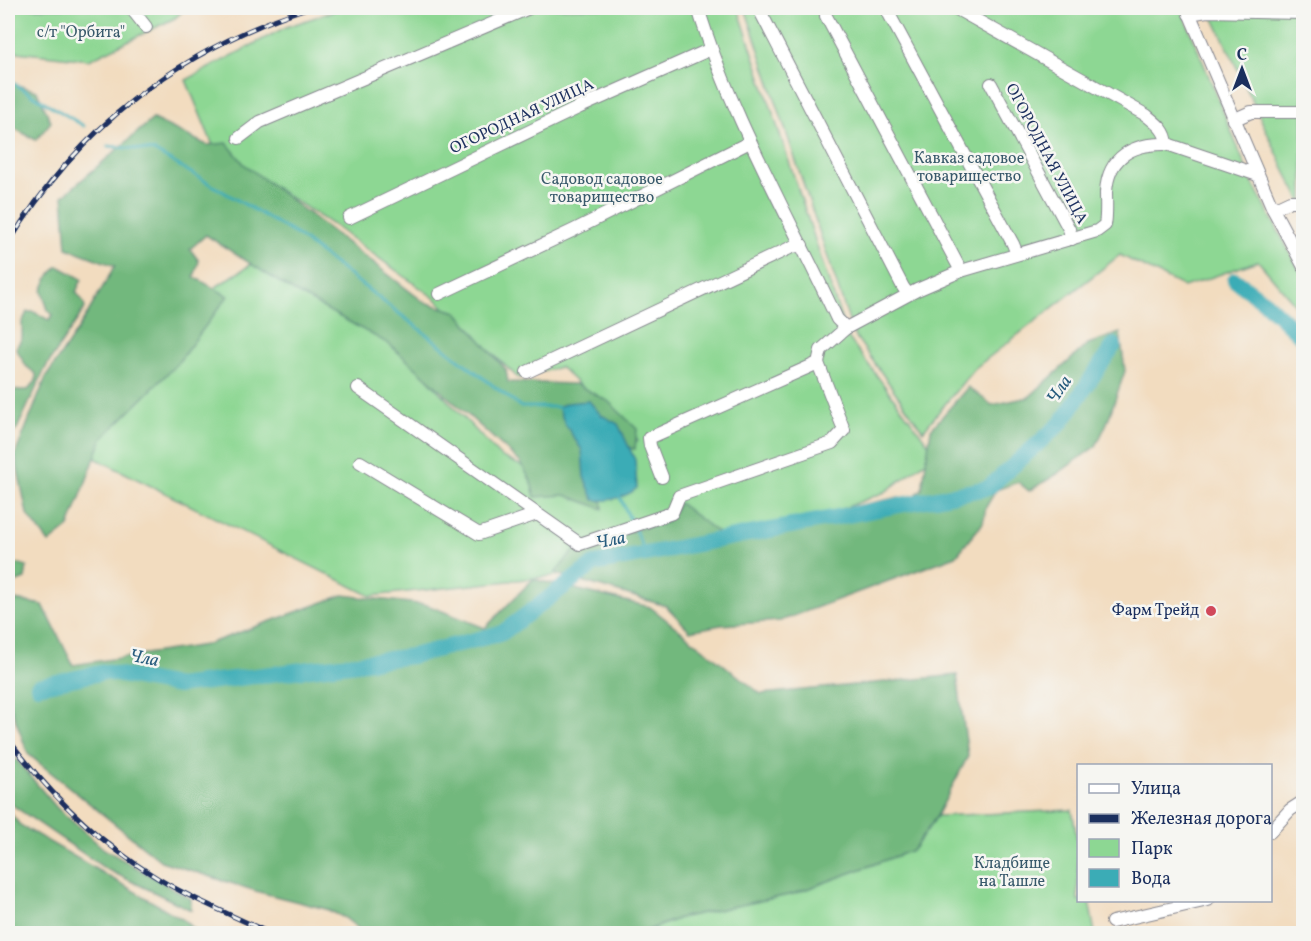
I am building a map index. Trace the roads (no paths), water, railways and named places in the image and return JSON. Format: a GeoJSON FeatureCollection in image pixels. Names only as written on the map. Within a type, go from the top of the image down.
{"type":"FeatureCollection","features":[{"type":"Feature","properties":{"kind":"street"},"geometry":{"type":"LineString","coordinates":[[131,8],[146,27]]}},
{"type":"Feature","properties":{"kind":"street"},"geometry":{"type":"LineString","coordinates":[[239,138],[260,122],[529,8]]}},
{"type":"Feature","properties":{"kind":"street"},"geometry":{"type":"LineString","coordinates":[[698,8],[711,49],[750,142],[837,320],[846,328]]}},
{"type":"Feature","properties":{"kind":"street"},"geometry":{"type":"LineString","coordinates":[[955,8],[1146,115],[1161,127],[1167,144]]}},
{"type":"Feature","properties":{"kind":"street"},"geometry":{"type":"LineString","coordinates":[[760,11],[908,294]]}},
{"type":"Feature","properties":{"kind":"street"},"geometry":{"type":"LineString","coordinates":[[1304,13],[1188,11],[1273,209],[1304,267]]}},
{"type":"Feature","properties":{"kind":"street"},"geometry":{"type":"LineString","coordinates":[[889,14],[1014,244],[1017,254]]}},
{"type":"Feature","properties":{"kind":"street"},"geometry":{"type":"LineString","coordinates":[[826,16],[961,271]]}},
{"type":"Feature","properties":{"kind":"street","name":"ОГОРОДНАЯ УЛИЦА"},"geometry":{"type":"LineString","coordinates":[[349,218],[550,121],[711,49]]}},
{"type":"Feature","properties":{"kind":"street","name":"ОГОРОДНАЯ УЛИЦА"},"geometry":{"type":"LineString","coordinates":[[990,84],[1072,238]]}},
{"type":"Feature","properties":{"kind":"street"},"geometry":{"type":"LineString","coordinates":[[1233,120],[1251,112],[1304,112]]}},
{"type":"Feature","properties":{"kind":"street"},"geometry":{"type":"LineString","coordinates":[[439,294],[750,142]]}},
{"type":"Feature","properties":{"kind":"street","name":"ОГОРОДНАЯ УЛИЦА"},"geometry":{"type":"LineString","coordinates":[[818,363],[821,351],[846,328],[908,294],[961,271],[1096,231],[1105,225],[1107,180],[1114,165],[1126,152],[1138,146],[1152,143],[1167,144],[1258,175]]}},
{"type":"Feature","properties":{"kind":"street"},"geometry":{"type":"LineString","coordinates":[[1273,209],[1290,201],[1304,201]]}},
{"type":"Feature","properties":{"kind":"street"},"geometry":{"type":"LineString","coordinates":[[527,372],[712,283],[792,247],[802,245]]}},
{"type":"Feature","properties":{"kind":"street"},"geometry":{"type":"LineString","coordinates":[[358,388],[580,544],[672,513],[679,496],[832,443],[844,430],[818,363],[649,438],[662,477]]}},
{"type":"Feature","properties":{"kind":"street"},"geometry":{"type":"LineString","coordinates":[[360,462],[478,534],[537,514]]}},
{"type":"Feature","properties":{"kind":"street"},"geometry":{"type":"LineString","coordinates":[[1272,830],[1290,810],[1304,801]]}},
{"type":"Feature","properties":{"kind":"street"},"geometry":{"type":"LineString","coordinates":[[1112,922],[1199,902]]}},
{"type":"Feature","properties":{"kind":"water"},"geometry":{"type":"Polygon","coordinates":[[[589,401],[601,415],[618,424],[635,460],[637,488],[617,498],[594,500],[584,477],[582,450],[565,424],[558,407],[567,403],[589,401]]]}},
{"type":"Feature","properties":{"kind":"waterway"},"geometry":{"type":"LineString","coordinates":[[8,80],[84,126]]}},
{"type":"Feature","properties":{"kind":"waterway"},"geometry":{"type":"LineString","coordinates":[[108,146],[154,151],[297,235],[521,407],[558,407],[560,409]]}},
{"type":"Feature","properties":{"kind":"waterway","name":"Чла"},"geometry":{"type":"LineString","coordinates":[[1235,280],[1266,303],[1304,339]]}},
{"type":"Feature","properties":{"kind":"waterway","name":"Чла"},"geometry":{"type":"LineString","coordinates":[[38,686],[105,672],[177,686],[412,656],[502,633],[594,564],[988,488],[1061,423],[1114,345]]}},
{"type":"Feature","properties":{"kind":"waterway"},"geometry":{"type":"LineString","coordinates":[[619,495],[632,524]]}},
{"type":"Feature","properties":{"kind":"waterway"},"geometry":{"type":"LineString","coordinates":[[635,530],[646,554]]}},
{"type":"Feature","properties":{"kind":"railway"},"geometry":{"type":"LineString","coordinates":[[8,244],[36,202],[66,164],[135,98],[174,71],[215,47],[307,8]]}},
{"type":"Feature","properties":{"kind":"railway"},"geometry":{"type":"LineString","coordinates":[[8,739],[73,813],[130,860],[179,890],[271,934]]}},
{"type":"Feature","properties":{"kind":"place","name":"Фарм Трейд"},"geometry":{"type":"Point","coordinates":[1211,611]}},
{"type":"Feature","properties":{"kind":"park label","name":"с/т \"Орбита\""},"geometry":{"type":"Point","coordinates":[81,33]}},
{"type":"Feature","properties":{"kind":"park label","name":"Кавказ садовое товарищество"},"geometry":{"type":"Point","coordinates":[969,168]}},
{"type":"Feature","properties":{"kind":"park label","name":"Садовод садовое товарищество"},"geometry":{"type":"Point","coordinates":[602,189]}},
{"type":"Feature","properties":{"kind":"park label","name":"Кладбище на Ташле"},"geometry":{"type":"Point","coordinates":[1012,873]}}]}
